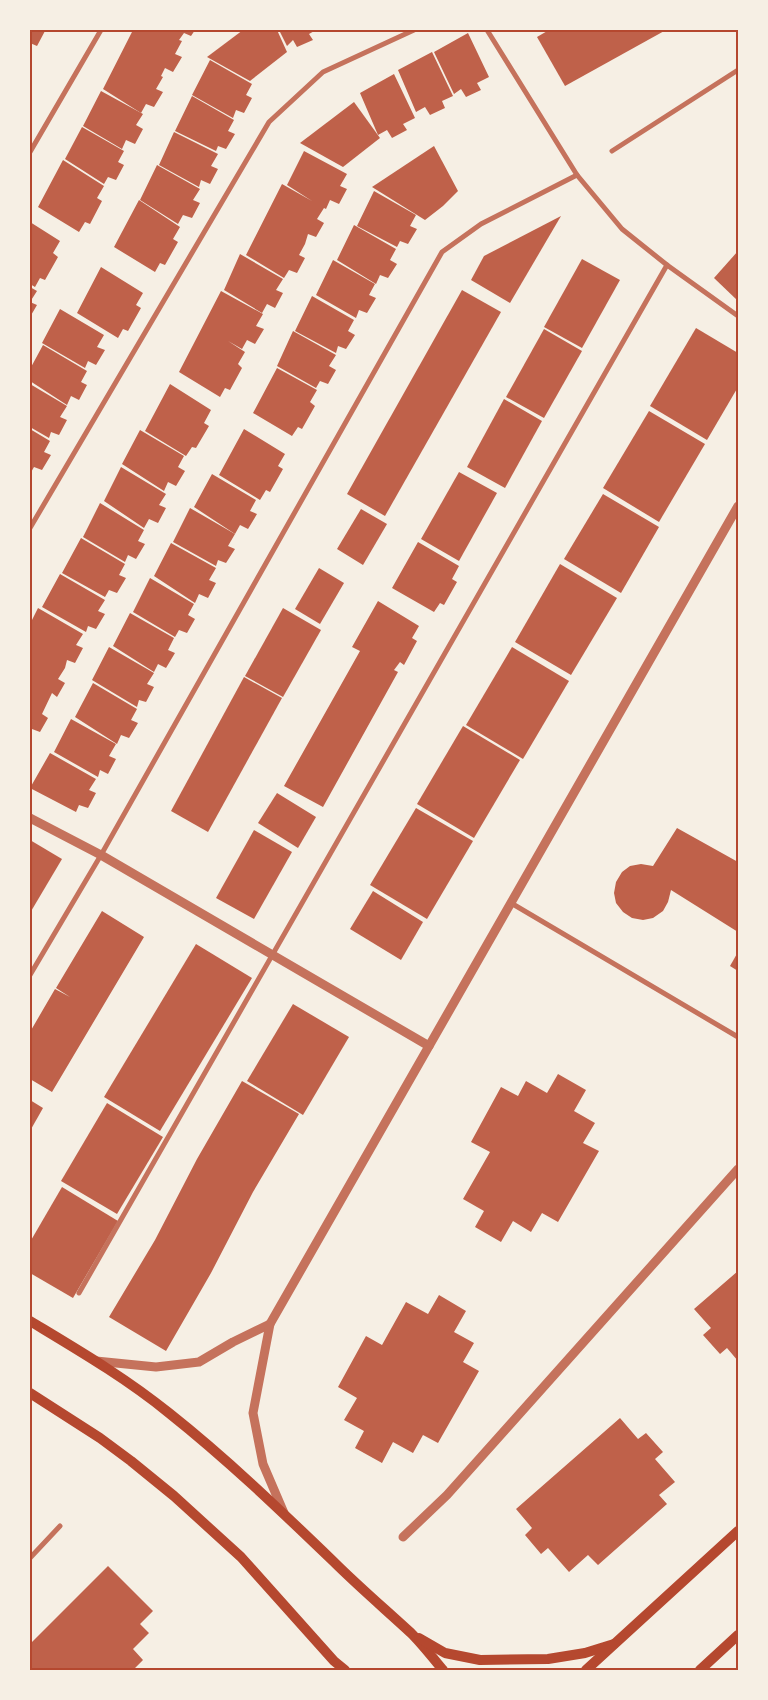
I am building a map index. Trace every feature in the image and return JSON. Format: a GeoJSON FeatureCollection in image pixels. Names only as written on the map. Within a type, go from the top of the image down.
{"type":"FeatureCollection","features":[{"type":"Feature","properties":{"kind":"main road"},"geometry":{"type":"LineString","coordinates":[[30,1321],[96,1361],[168,1412],[214,1450],[411,1634],[444,1670]]}},
{"type":"Feature","properties":{"kind":"main road"},"geometry":{"type":"LineString","coordinates":[[30,1393],[100,1438],[174,1496],[241,1557],[343,1670]]}},
{"type":"Feature","properties":{"kind":"main road"},"geometry":{"type":"LineString","coordinates":[[586,1670],[738,1531]]}},
{"type":"Feature","properties":{"kind":"main road"},"geometry":{"type":"LineString","coordinates":[[411,1634],[446,1653],[480,1660],[548,1659],[584,1653],[614,1644]]}},
{"type":"Feature","properties":{"kind":"main road"},"geometry":{"type":"LineString","coordinates":[[700,1670],[738,1635]]}},
{"type":"Feature","properties":{"kind":"street"},"geometry":{"type":"LineString","coordinates":[[30,152],[100,30]]}},
{"type":"Feature","properties":{"kind":"street"},"geometry":{"type":"LineString","coordinates":[[30,528],[269,122],[323,72],[414,30]]}},
{"type":"Feature","properties":{"kind":"street"},"geometry":{"type":"LineString","coordinates":[[487,30],[577,174],[622,230],[738,316]]}},
{"type":"Feature","properties":{"kind":"street"},"geometry":{"type":"LineString","coordinates":[[612,151],[738,70]]}},
{"type":"Feature","properties":{"kind":"street"},"geometry":{"type":"LineString","coordinates":[[30,975],[101,854],[442,252],[482,224],[577,174]]}},
{"type":"Feature","properties":{"kind":"street"},"geometry":{"type":"LineString","coordinates":[[78,1293],[667,265]]}},
{"type":"Feature","properties":{"kind":"street"},"geometry":{"type":"LineString","coordinates":[[284,1514],[263,1464],[253,1413],[270,1324],[738,506]]}},
{"type":"Feature","properties":{"kind":"street"},"geometry":{"type":"LineString","coordinates":[[30,818],[101,854],[429,1046]]}},
{"type":"Feature","properties":{"kind":"street"},"geometry":{"type":"LineString","coordinates":[[511,903],[738,1037]]}},
{"type":"Feature","properties":{"kind":"street"},"geometry":{"type":"LineString","coordinates":[[403,1537],[447,1495],[738,1168]]}},
{"type":"Feature","properties":{"kind":"street"},"geometry":{"type":"LineString","coordinates":[[96,1361],[156,1367],[199,1362],[233,1342],[270,1324]]}},
{"type":"Feature","properties":{"kind":"street"},"geometry":{"type":"LineString","coordinates":[[30,1558],[60,1526]]}},
{"type":"Feature","properties":{"kind":"building"},"geometry":{"type":"Polygon","coordinates":[[[30,30],[45,31],[37,46],[30,43],[30,30]]]}},
{"type":"Feature","properties":{"kind":"building"},"geometry":{"type":"Polygon","coordinates":[[[133,30],[195,30],[191,36],[184,33],[179,40],[182,41],[175,54],[182,57],[173,72],[165,68],[161,76],[163,77],[156,89],[163,92],[154,107],[146,104],[141,113],[103,89],[133,30]]]}},
{"type":"Feature","properties":{"kind":"building"},"geometry":{"type":"Polygon","coordinates":[[[243,30],[277,30],[287,52],[250,81],[207,57],[243,30]]]}},
{"type":"Feature","properties":{"kind":"building"},"geometry":{"type":"Polygon","coordinates":[[[279,30],[316,30],[309,34],[313,40],[297,47],[293,40],[287,46],[279,30]]]}},
{"type":"Feature","properties":{"kind":"building"},"geometry":{"type":"Polygon","coordinates":[[[549,30],[666,30],[565,86],[537,37],[549,30]]]}},
{"type":"Feature","properties":{"kind":"building"},"geometry":{"type":"Polygon","coordinates":[[[468,33],[489,77],[477,83],[481,90],[466,97],[461,89],[454,94],[434,52],[468,33]]]}},
{"type":"Feature","properties":{"kind":"building"},"geometry":{"type":"Polygon","coordinates":[[[432,52],[453,96],[442,101],[445,108],[430,115],[425,107],[416,112],[398,70],[432,52]]]}},
{"type":"Feature","properties":{"kind":"building"},"geometry":{"type":"Polygon","coordinates":[[[210,60],[252,84],[246,95],[252,98],[244,113],[236,110],[233,118],[192,95],[210,60]]]}},
{"type":"Feature","properties":{"kind":"building"},"geometry":{"type":"Polygon","coordinates":[[[394,74],[415,118],[403,124],[407,130],[392,138],[387,130],[378,135],[360,93],[394,74]]]}},
{"type":"Feature","properties":{"kind":"building"},"geometry":{"type":"Polygon","coordinates":[[[101,91],[143,114],[136,125],[143,129],[135,144],[126,140],[122,149],[83,126],[101,91]]]}},
{"type":"Feature","properties":{"kind":"building"},"geometry":{"type":"Polygon","coordinates":[[[192,96],[234,120],[228,131],[235,134],[226,149],[218,146],[216,151],[175,131],[192,96]]]}},
{"type":"Feature","properties":{"kind":"building"},"geometry":{"type":"Polygon","coordinates":[[[354,102],[380,138],[343,167],[300,143],[354,102]]]}},
{"type":"Feature","properties":{"kind":"building"},"geometry":{"type":"Polygon","coordinates":[[[82,127],[124,151],[118,162],[124,165],[116,180],[108,177],[104,184],[65,159],[82,127]]]}},
{"type":"Feature","properties":{"kind":"building"},"geometry":{"type":"Polygon","coordinates":[[[174,132],[218,154],[211,166],[218,169],[210,184],[201,180],[199,187],[159,165],[174,132]]]}},
{"type":"Feature","properties":{"kind":"building"},"geometry":{"type":"Polygon","coordinates":[[[434,146],[458,191],[425,220],[372,187],[434,146]]]}},
{"type":"Feature","properties":{"kind":"building"},"geometry":{"type":"Polygon","coordinates":[[[304,151],[347,174],[340,186],[347,189],[339,204],[330,200],[326,209],[324,208],[317,219],[324,223],[316,237],[308,234],[299,255],[305,258],[297,273],[289,270],[284,278],[246,255],[282,184],[312,201],[287,185],[304,151]]]}},
{"type":"Feature","properties":{"kind":"building"},"geometry":{"type":"Polygon","coordinates":[[[63,160],[104,186],[97,198],[102,201],[90,224],[85,222],[79,232],[38,207],[63,160]]]}},
{"type":"Feature","properties":{"kind":"building"},"geometry":{"type":"Polygon","coordinates":[[[157,165],[200,189],[193,200],[200,203],[192,218],[183,215],[178,224],[140,200],[157,165]]]}},
{"type":"Feature","properties":{"kind":"building"},"geometry":{"type":"Polygon","coordinates":[[[374,191],[416,215],[410,226],[417,229],[408,244],[400,241],[397,247],[357,226],[374,191]]]}},
{"type":"Feature","properties":{"kind":"building"},"geometry":{"type":"Polygon","coordinates":[[[139,200],[180,227],[173,239],[178,242],[165,265],[160,263],[155,272],[114,247],[139,200]]]}},
{"type":"Feature","properties":{"kind":"building"},"geometry":{"type":"Polygon","coordinates":[[[561,216],[510,303],[471,280],[484,256],[561,216]]]}},
{"type":"Feature","properties":{"kind":"building"},"geometry":{"type":"Polygon","coordinates":[[[30,222],[60,241],[53,253],[58,257],[45,280],[40,278],[35,287],[30,284],[30,222]]]}},
{"type":"Feature","properties":{"kind":"building"},"geometry":{"type":"Polygon","coordinates":[[[354,225],[396,249],[390,260],[397,264],[388,278],[380,275],[376,284],[337,260],[354,225]]]}},
{"type":"Feature","properties":{"kind":"building"},"geometry":{"type":"Polygon","coordinates":[[[738,251],[738,301],[714,278],[738,251]]]}},
{"type":"Feature","properties":{"kind":"building"},"geometry":{"type":"Polygon","coordinates":[[[240,254],[283,279],[276,290],[283,293],[275,308],[267,304],[262,313],[224,290],[240,254]]]}},
{"type":"Feature","properties":{"kind":"building"},"geometry":{"type":"Polygon","coordinates":[[[582,259],[620,280],[582,348],[544,327],[582,259]]]}},
{"type":"Feature","properties":{"kind":"building"},"geometry":{"type":"Polygon","coordinates":[[[333,260],[375,284],[369,295],[376,298],[367,313],[359,310],[356,318],[316,295],[333,260]]]}},
{"type":"Feature","properties":{"kind":"building"},"geometry":{"type":"Polygon","coordinates":[[[101,267],[143,293],[136,305],[141,308],[128,331],[123,329],[118,338],[77,313],[101,267]]]}},
{"type":"Feature","properties":{"kind":"building"},"geometry":{"type":"Polygon","coordinates":[[[30,287],[37,291],[30,302],[30,287]]]}},
{"type":"Feature","properties":{"kind":"building"},"geometry":{"type":"Polygon","coordinates":[[[462,290],[501,312],[385,516],[347,494],[462,290]]]}},
{"type":"Feature","properties":{"kind":"building"},"geometry":{"type":"Polygon","coordinates":[[[221,291],[263,314],[256,326],[264,329],[255,344],[247,340],[242,349],[228,341],[245,352],[238,364],[242,368],[230,390],[225,388],[220,397],[179,372],[221,291]]]}},
{"type":"Feature","properties":{"kind":"building"},"geometry":{"type":"Polygon","coordinates":[[[312,296],[354,320],[348,331],[355,335],[346,349],[338,346],[336,353],[295,331],[312,296]]]}},
{"type":"Feature","properties":{"kind":"building"},"geometry":{"type":"Polygon","coordinates":[[[30,302],[37,305],[30,317],[30,302]]]}},
{"type":"Feature","properties":{"kind":"building"},"geometry":{"type":"Polygon","coordinates":[[[60,309],[104,335],[97,347],[105,350],[96,365],[88,361],[85,368],[42,343],[60,309]]]}},
{"type":"Feature","properties":{"kind":"building"},"geometry":{"type":"Polygon","coordinates":[[[696,328],[738,353],[738,387],[707,440],[650,406],[696,328]]]}},
{"type":"Feature","properties":{"kind":"building"},"geometry":{"type":"Polygon","coordinates":[[[544,329],[582,351],[544,418],[506,397],[544,329]]]}},
{"type":"Feature","properties":{"kind":"building"},"geometry":{"type":"Polygon","coordinates":[[[293,331],[336,355],[329,366],[336,370],[328,384],[320,381],[316,388],[277,366],[293,331]]]}},
{"type":"Feature","properties":{"kind":"building"},"geometry":{"type":"Polygon","coordinates":[[[43,345],[87,371],[81,382],[87,385],[79,400],[71,396],[67,405],[30,381],[30,369],[43,345]]]}},
{"type":"Feature","properties":{"kind":"building"},"geometry":{"type":"Polygon","coordinates":[[[277,368],[317,390],[310,402],[315,406],[302,429],[298,427],[292,436],[253,413],[277,368]]]}},
{"type":"Feature","properties":{"kind":"building"},"geometry":{"type":"Polygon","coordinates":[[[30,384],[67,406],[60,417],[67,420],[59,435],[51,432],[49,438],[30,427],[30,384]]]}},
{"type":"Feature","properties":{"kind":"building"},"geometry":{"type":"Polygon","coordinates":[[[170,384],[211,410],[204,423],[209,426],[196,448],[192,447],[186,456],[145,431],[170,384]]]}},
{"type":"Feature","properties":{"kind":"building"},"geometry":{"type":"Polygon","coordinates":[[[504,399],[542,421],[505,488],[467,467],[504,399]]]}},
{"type":"Feature","properties":{"kind":"building"},"geometry":{"type":"Polygon","coordinates":[[[649,411],[705,444],[659,522],[603,488],[649,411]]]}},
{"type":"Feature","properties":{"kind":"building"},"geometry":{"type":"Polygon","coordinates":[[[30,429],[50,441],[44,452],[51,455],[42,470],[34,467],[30,474],[30,429]]]}},
{"type":"Feature","properties":{"kind":"building"},"geometry":{"type":"Polygon","coordinates":[[[244,429],[285,454],[278,466],[283,469],[270,492],[266,490],[260,500],[219,475],[244,429]]]}},
{"type":"Feature","properties":{"kind":"building"},"geometry":{"type":"Polygon","coordinates":[[[140,430],[184,456],[178,467],[185,471],[176,486],[168,482],[164,491],[122,464],[140,430]]]}},
{"type":"Feature","properties":{"kind":"building"},"geometry":{"type":"Polygon","coordinates":[[[121,467],[166,494],[159,505],[166,508],[158,523],[149,519],[144,528],[104,501],[121,467]]]}},
{"type":"Feature","properties":{"kind":"building"},"geometry":{"type":"Polygon","coordinates":[[[459,472],[497,493],[459,561],[421,539],[459,472]]]}},
{"type":"Feature","properties":{"kind":"building"},"geometry":{"type":"Polygon","coordinates":[[[212,474],[256,500],[250,511],[257,514],[248,529],[240,525],[235,534],[194,507],[212,474]]]}},
{"type":"Feature","properties":{"kind":"building"},"geometry":{"type":"Polygon","coordinates":[[[603,494],[659,527],[621,593],[564,559],[603,494]]]}},
{"type":"Feature","properties":{"kind":"building"},"geometry":{"type":"Polygon","coordinates":[[[100,503],[144,530],[138,541],[145,544],[136,559],[128,555],[125,562],[83,537],[100,503]]]}},
{"type":"Feature","properties":{"kind":"building"},"geometry":{"type":"Polygon","coordinates":[[[190,508],[235,534],[228,546],[235,549],[226,563],[218,560],[216,566],[173,542],[190,508]]]}},
{"type":"Feature","properties":{"kind":"building"},"geometry":{"type":"Polygon","coordinates":[[[361,509],[387,524],[363,565],[337,549],[361,509]]]}},
{"type":"Feature","properties":{"kind":"building"},"geometry":{"type":"Polygon","coordinates":[[[81,538],[125,564],[119,575],[126,578],[117,593],[109,590],[105,597],[62,573],[81,538]]]}},
{"type":"Feature","properties":{"kind":"building"},"geometry":{"type":"Polygon","coordinates":[[[418,542],[459,566],[452,579],[457,582],[444,605],[440,603],[434,612],[392,588],[418,542]]]}},
{"type":"Feature","properties":{"kind":"building"},"geometry":{"type":"Polygon","coordinates":[[[171,543],[216,568],[209,580],[216,583],[208,598],[199,594],[195,603],[154,576],[171,543]]]}},
{"type":"Feature","properties":{"kind":"building"},"geometry":{"type":"Polygon","coordinates":[[[560,564],[617,598],[571,675],[515,642],[560,564]]]}},
{"type":"Feature","properties":{"kind":"building"},"geometry":{"type":"Polygon","coordinates":[[[319,568],[344,583],[320,624],[295,609],[319,568]]]}},
{"type":"Feature","properties":{"kind":"building"},"geometry":{"type":"Polygon","coordinates":[[[60,574],[105,600],[98,611],[105,614],[96,629],[88,626],[86,632],[42,607],[60,574]]]}},
{"type":"Feature","properties":{"kind":"building"},"geometry":{"type":"Polygon","coordinates":[[[150,578],[194,604],[188,615],[195,619],[187,633],[179,630],[175,637],[133,612],[150,578]]]}},
{"type":"Feature","properties":{"kind":"building"},"geometry":{"type":"Polygon","coordinates":[[[378,601],[419,626],[412,638],[417,641],[404,665],[400,662],[394,670],[398,672],[323,807],[284,786],[360,651],[352,647],[378,601]]]}},
{"type":"Feature","properties":{"kind":"building"},"geometry":{"type":"Polygon","coordinates":[[[38,608],[83,634],[76,645],[83,648],[75,663],[67,660],[65,668],[58,679],[65,683],[57,697],[52,693],[42,714],[48,718],[40,732],[32,729],[30,732],[30,624],[38,608]]]}},
{"type":"Feature","properties":{"kind":"building"},"geometry":{"type":"Polygon","coordinates":[[[283,608],[321,630],[283,697],[245,676],[283,608]]]}},
{"type":"Feature","properties":{"kind":"building"},"geometry":{"type":"Polygon","coordinates":[[[130,613],[174,638],[168,650],[175,653],[166,668],[158,664],[154,672],[113,646],[130,613]]]}},
{"type":"Feature","properties":{"kind":"building"},"geometry":{"type":"Polygon","coordinates":[[[109,647],[154,673],[147,684],[154,687],[146,702],[139,700],[137,707],[92,680],[109,647]]]}},
{"type":"Feature","properties":{"kind":"building"},"geometry":{"type":"Polygon","coordinates":[[[512,647],[569,681],[523,759],[466,725],[512,647]]]}},
{"type":"Feature","properties":{"kind":"building"},"geometry":{"type":"Polygon","coordinates":[[[244,677],[282,698],[208,832],[171,811],[244,677]]]}},
{"type":"Feature","properties":{"kind":"building"},"geometry":{"type":"Polygon","coordinates":[[[93,683],[137,709],[131,720],[138,723],[129,738],[121,735],[117,744],[75,717],[93,683]]]}},
{"type":"Feature","properties":{"kind":"building"},"geometry":{"type":"Polygon","coordinates":[[[71,719],[116,744],[109,756],[116,759],[108,774],[100,770],[98,777],[54,752],[71,719]]]}},
{"type":"Feature","properties":{"kind":"building"},"geometry":{"type":"Polygon","coordinates":[[[463,726],[520,760],[474,838],[417,804],[463,726]]]}},
{"type":"Feature","properties":{"kind":"building"},"geometry":{"type":"Polygon","coordinates":[[[50,753],[96,779],[89,790],[96,793],[88,808],[79,805],[76,812],[30,788],[50,753]]]}},
{"type":"Feature","properties":{"kind":"building"},"geometry":{"type":"Polygon","coordinates":[[[277,793],[316,817],[298,848],[258,823],[277,793]]]}},
{"type":"Feature","properties":{"kind":"building"},"geometry":{"type":"Polygon","coordinates":[[[416,808],[473,841],[427,919],[370,885],[416,808]]]}},
{"type":"Feature","properties":{"kind":"building"},"geometry":{"type":"Polygon","coordinates":[[[677,828],[738,862],[738,932],[671,890],[663,911],[653,918],[643,920],[632,918],[623,912],[616,903],[614,893],[616,882],[622,872],[630,866],[641,864],[653,866],[677,828]]]}},
{"type":"Feature","properties":{"kind":"building"},"geometry":{"type":"Polygon","coordinates":[[[254,830],[292,852],[254,919],[216,898],[254,830]]]}},
{"type":"Feature","properties":{"kind":"building"},"geometry":{"type":"Polygon","coordinates":[[[30,840],[62,859],[30,913],[30,840]]]}},
{"type":"Feature","properties":{"kind":"building"},"geometry":{"type":"Polygon","coordinates":[[[373,891],[423,922],[401,960],[350,929],[373,891]]]}},
{"type":"Feature","properties":{"kind":"building"},"geometry":{"type":"Polygon","coordinates":[[[102,911],[144,937],[52,1092],[30,1079],[30,1032],[55,989],[70,997],[56,988],[102,911]]]}},
{"type":"Feature","properties":{"kind":"building"},"geometry":{"type":"Polygon","coordinates":[[[196,944],[252,978],[160,1131],[104,1097],[196,944]]]}},
{"type":"Feature","properties":{"kind":"building"},"geometry":{"type":"Polygon","coordinates":[[[738,952],[738,971],[730,966],[738,952]]]}},
{"type":"Feature","properties":{"kind":"building"},"geometry":{"type":"Polygon","coordinates":[[[293,1004],[349,1037],[303,1115],[247,1081],[293,1004]]]}},
{"type":"Feature","properties":{"kind":"building"},"geometry":{"type":"Polygon","coordinates":[[[558,1074],[586,1090],[574,1111],[595,1123],[583,1143],[599,1151],[558,1222],[542,1213],[531,1232],[513,1221],[501,1242],[475,1227],[484,1211],[463,1199],[490,1152],[471,1142],[501,1087],[518,1096],[526,1081],[547,1093],[558,1074]]]}},
{"type":"Feature","properties":{"kind":"building"},"geometry":{"type":"Polygon","coordinates":[[[242,1081],[299,1114],[253,1192],[211,1273],[166,1351],[109,1317],[155,1240],[197,1159],[242,1081]]]}},
{"type":"Feature","properties":{"kind":"building"},"geometry":{"type":"Polygon","coordinates":[[[30,1100],[43,1108],[30,1131],[30,1100]]]}},
{"type":"Feature","properties":{"kind":"building"},"geometry":{"type":"Polygon","coordinates":[[[107,1103],[163,1137],[117,1214],[61,1181],[107,1103]]]}},
{"type":"Feature","properties":{"kind":"building"},"geometry":{"type":"Polygon","coordinates":[[[62,1187],[118,1221],[73,1298],[30,1273],[30,1242],[62,1187]]]}},
{"type":"Feature","properties":{"kind":"building"},"geometry":{"type":"Polygon","coordinates":[[[738,1271],[738,1361],[727,1348],[720,1354],[703,1335],[711,1328],[694,1309],[738,1271]]]}},
{"type":"Feature","properties":{"kind":"building"},"geometry":{"type":"Polygon","coordinates":[[[439,1295],[466,1311],[454,1332],[474,1343],[463,1362],[479,1371],[438,1443],[423,1435],[413,1453],[393,1442],[382,1463],[355,1448],[364,1431],[344,1420],[357,1398],[338,1387],[366,1336],[382,1345],[406,1302],[428,1314],[439,1295]]]}},
{"type":"Feature","properties":{"kind":"building"},"geometry":{"type":"Polygon","coordinates":[[[620,1418],[638,1439],[646,1433],[663,1452],[655,1459],[675,1482],[659,1495],[667,1504],[598,1565],[588,1555],[569,1572],[548,1548],[541,1554],[525,1535],[532,1528],[516,1509],[620,1418]]]}},
{"type":"Feature","properties":{"kind":"building"},"geometry":{"type":"Polygon","coordinates":[[[108,1566],[153,1611],[140,1624],[149,1633],[133,1649],[143,1660],[133,1670],[30,1670],[30,1644],[108,1566]]]}}]}
